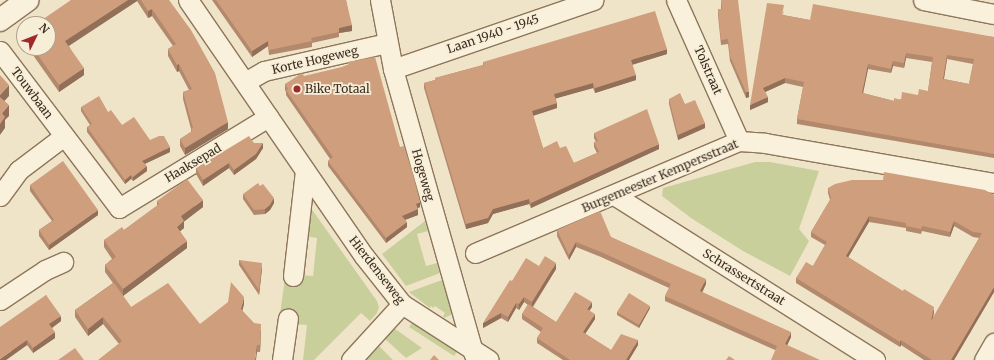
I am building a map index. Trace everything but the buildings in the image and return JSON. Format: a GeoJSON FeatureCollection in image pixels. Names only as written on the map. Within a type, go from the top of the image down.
{"type":"FeatureCollection","features":[{"type":"Feature","properties":{"kind":"street"},"geometry":{"type":"LineString","coordinates":[[0,8],[11,0]]}},
{"type":"Feature","properties":{"kind":"street"},"geometry":{"type":"LineString","coordinates":[[0,20],[28,0]]}},
{"type":"Feature","properties":{"kind":"street","name":"Hierdenseweg"},"geometry":{"type":"LineString","coordinates":[[188,0],[364,256],[402,304],[473,354],[490,360]]}},
{"type":"Feature","properties":{"kind":"street","name":"Hogeweg"},"geometry":{"type":"LineString","coordinates":[[380,0],[393,69],[473,354]]}},
{"type":"Feature","properties":{"kind":"street","name":"Laan 1940 - 1945"},"geometry":{"type":"LineString","coordinates":[[393,69],[593,0]]}},
{"type":"Feature","properties":{"kind":"street","name":"Tolstraat"},"geometry":{"type":"LineString","coordinates":[[676,0],[739,140]]}},
{"type":"Feature","properties":{"kind":"street"},"geometry":{"type":"LineString","coordinates":[[923,0],[994,14]]}},
{"type":"Feature","properties":{"kind":"street","name":"Korte Hogeweg"},"geometry":{"type":"LineString","coordinates":[[245,82],[264,71],[387,43]]}},
{"type":"Feature","properties":{"kind":"street","name":"Touwbaan"},"geometry":{"type":"LineString","coordinates":[[0,51],[119,208]]}},
{"type":"Feature","properties":{"kind":"street","name":"Haaksepad"},"geometry":{"type":"LineString","coordinates":[[119,208],[268,117]]}},
{"type":"Feature","properties":{"kind":"street"},"geometry":{"type":"LineString","coordinates":[[0,196],[2,191],[19,170],[64,136]]}},
{"type":"Feature","properties":{"kind":"street","name":"Burgemeester Kempersstraat"},"geometry":{"type":"LineString","coordinates":[[475,253],[614,195],[739,140],[766,143],[994,183]]}},
{"type":"Feature","properties":{"kind":"street"},"geometry":{"type":"LineString","coordinates":[[293,276],[305,171]]}},
{"type":"Feature","properties":{"kind":"street","name":"Schrassertstraat"},"geometry":{"type":"LineString","coordinates":[[614,195],[875,360]]}},
{"type":"Feature","properties":{"kind":"street"},"geometry":{"type":"LineString","coordinates":[[0,300],[45,270],[63,262]]}},
{"type":"Feature","properties":{"kind":"street"},"geometry":{"type":"LineString","coordinates":[[351,360],[402,304]]}},
{"type":"Feature","properties":{"kind":"street"},"geometry":{"type":"LineString","coordinates":[[282,360],[288,318]]}},
{"type":"Feature","properties":{"kind":"street"},"geometry":{"type":"LineString","coordinates":[[984,360],[994,343]]}},
{"type":"Feature","properties":{"kind":"green space"},"geometry":{"type":"Polygon","coordinates":[[[755,162],[770,162],[819,171],[799,229],[809,241],[790,276],[743,251],[691,218],[662,196],[663,188],[755,162]]]}},
{"type":"Feature","properties":{"kind":"green space"},"geometry":{"type":"Polygon","coordinates":[[[308,204],[377,301],[379,307],[377,313],[370,321],[361,313],[314,360],[303,360],[307,325],[295,324],[280,314],[285,278],[300,275],[313,276],[317,238],[305,236],[308,204]]]}},
{"type":"Feature","properties":{"kind":"green space"},"geometry":{"type":"Polygon","coordinates":[[[425,221],[428,231],[417,234],[426,266],[437,263],[440,273],[406,286],[382,254],[425,221]]]}},
{"type":"Feature","properties":{"kind":"green space"},"geometry":{"type":"Polygon","coordinates":[[[442,280],[452,312],[451,315],[444,318],[443,316],[445,313],[435,306],[433,308],[431,306],[430,308],[409,292],[442,280]]]}},
{"type":"Feature","properties":{"kind":"green space"},"geometry":{"type":"Polygon","coordinates":[[[415,319],[460,348],[454,356],[409,327],[415,319]]]}},
{"type":"Feature","properties":{"kind":"green space"},"geometry":{"type":"Polygon","coordinates":[[[391,326],[422,348],[406,358],[385,339],[385,333],[391,326]]]}},
{"type":"Feature","properties":{"kind":"green space"},"geometry":{"type":"Polygon","coordinates":[[[379,346],[393,360],[366,360],[379,346]]]}},
{"type":"Feature","properties":{"kind":"place","name":"Bike Totaal"},"geometry":{"type":"Point","coordinates":[297,89]}}]}
